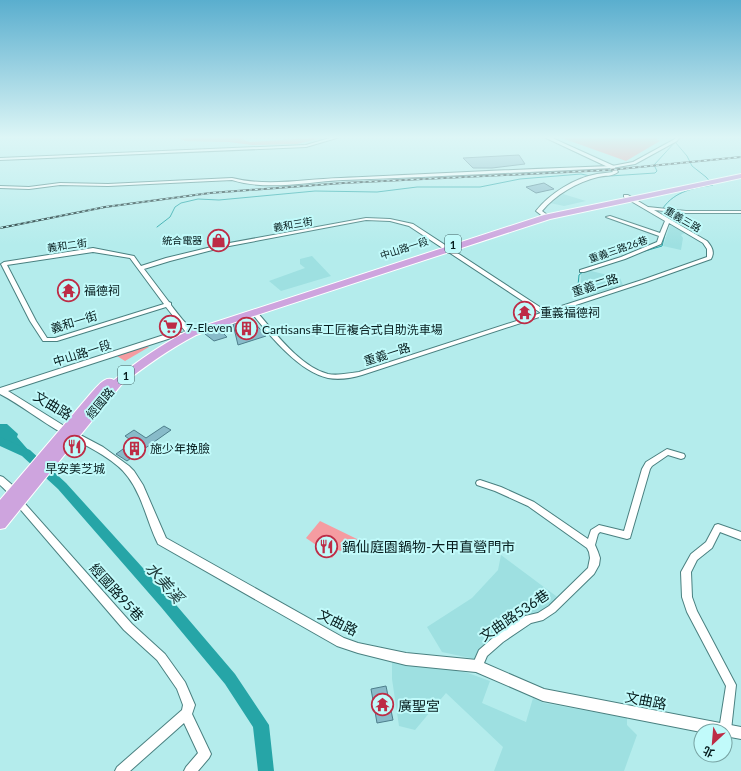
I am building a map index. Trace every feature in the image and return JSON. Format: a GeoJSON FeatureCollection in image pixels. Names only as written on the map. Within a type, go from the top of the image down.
{"type":"FeatureCollection","features":[{"type":"Feature","properties":{"kind":"main road","name":"中山路一段"},"geometry":{"type":"LineString","coordinates":[[189,332],[545,216],[628,197],[741,175]]}},
{"type":"Feature","properties":{"kind":"main road","name":"中山路一段"},"geometry":{"type":"LineString","coordinates":[[170,336],[189,332],[254,312],[446,248]]}},
{"type":"Feature","properties":{"kind":"main road","name":"經國路"},"geometry":{"type":"LineString","coordinates":[[70,432],[127,374],[189,332]]}},
{"type":"Feature","properties":{"kind":"main road","name":"經國路"},"geometry":{"type":"LineString","coordinates":[[20,492],[70,432],[96,395],[120,371],[170,336]]}},
{"type":"Feature","properties":{"kind":"main road","name":"1"},"geometry":{"type":"LineString","coordinates":[[0,509],[20,492]]}},
{"type":"Feature","properties":{"kind":"main road","name":"1"},"geometry":{"type":"LineString","coordinates":[[0,524],[20,492]]}},
{"type":"Feature","properties":{"kind":"street"},"geometry":{"type":"LineString","coordinates":[[0,187],[29,188],[60,184],[108,185],[232,179],[249,183],[298,182],[497,173]]}},
{"type":"Feature","properties":{"kind":"street"},"geometry":{"type":"LineString","coordinates":[[545,216],[539,211],[546,202],[574,185],[597,176],[611,173]]}},
{"type":"Feature","properties":{"kind":"street","name":"重義三路"},"geometry":{"type":"LineString","coordinates":[[628,197],[705,242],[710,247],[711,254],[709,258],[698,263]]}},
{"type":"Feature","properties":{"kind":"street"},"geometry":{"type":"LineString","coordinates":[[648,208],[686,212],[741,212]]}},
{"type":"Feature","properties":{"kind":"street"},"geometry":{"type":"LineString","coordinates":[[608,217],[661,235]]}},
{"type":"Feature","properties":{"kind":"street","name":"義和三街"},"geometry":{"type":"LineString","coordinates":[[140,268],[165,260],[218,247],[366,219],[390,220],[411,225],[446,248]]}},
{"type":"Feature","properties":{"kind":"street","name":"重義三路26巷"},"geometry":{"type":"LineString","coordinates":[[582,271],[623,258],[659,243],[667,221]]}},
{"type":"Feature","properties":{"kind":"street"},"geometry":{"type":"LineString","coordinates":[[446,248],[545,313]]}},
{"type":"Feature","properties":{"kind":"street","name":"義和二街"},"geometry":{"type":"LineString","coordinates":[[4,264],[93,250],[132,257],[189,332]]}},
{"type":"Feature","properties":{"kind":"street","name":"重義二路"},"geometry":{"type":"LineString","coordinates":[[545,313],[698,263]]}},
{"type":"Feature","properties":{"kind":"street","name":"義和一街"},"geometry":{"type":"LineString","coordinates":[[4,264],[33,321],[45,340],[55,340],[169,304]]}},
{"type":"Feature","properties":{"kind":"street","name":"重義一路"},"geometry":{"type":"LineString","coordinates":[[254,312],[304,365],[315,372],[328,376],[360,374],[545,313]]}},
{"type":"Feature","properties":{"kind":"street","name":"中山路一段"},"geometry":{"type":"LineString","coordinates":[[1,391],[170,336]]}},
{"type":"Feature","properties":{"kind":"street","name":"文曲路"},"geometry":{"type":"LineString","coordinates":[[1,391],[70,432],[118,463],[131,474],[140,490],[154,527],[162,541],[341,642],[358,648],[406,659],[477,666],[543,695],[693,724]]}},
{"type":"Feature","properties":{"kind":"street"},"geometry":{"type":"LineString","coordinates":[[480,483],[498,489],[530,504],[590,545],[594,532],[599,528],[627,535],[646,469],[649,464],[667,452],[681,456]]}},
{"type":"Feature","properties":{"kind":"street"},"geometry":{"type":"LineString","coordinates":[[0,479],[20,492]]}},
{"type":"Feature","properties":{"kind":"street","name":"經國路95巷"},"geometry":{"type":"LineString","coordinates":[[20,492],[128,627],[160,657],[181,686],[189,705],[186,714],[205,754],[190,771]]}},
{"type":"Feature","properties":{"kind":"street"},"geometry":{"type":"LineString","coordinates":[[726,723],[731,685],[692,612],[687,597],[686,572],[694,557],[709,545],[718,527],[741,536]]}},
{"type":"Feature","properties":{"kind":"street","name":"文曲路536巷"},"geometry":{"type":"LineString","coordinates":[[477,666],[483,653],[499,639],[529,619],[540,617],[578,584],[595,564],[594,550],[590,545]]}},
{"type":"Feature","properties":{"kind":"street"},"geometry":{"type":"LineString","coordinates":[[121,771],[186,714]]}},
{"type":"Feature","properties":{"kind":"shaded area"},"geometry":{"type":"Polygon","coordinates":[[[563,194],[586,201],[564,206],[550,203],[563,194]]]}},
{"type":"Feature","properties":{"kind":"shaded area"},"geometry":{"type":"Polygon","coordinates":[[[670,225],[685,233],[681,235],[683,238],[681,250],[663,246],[670,225]]]}},
{"type":"Feature","properties":{"kind":"shaded area"},"geometry":{"type":"Polygon","coordinates":[[[312,256],[331,276],[281,291],[269,281],[305,268],[300,264],[300,259],[312,256]]]}},
{"type":"Feature","properties":{"kind":"shaded area"},"geometry":{"type":"Polygon","coordinates":[[[587,270],[620,278],[623,285],[587,296],[583,292],[581,274],[587,270]]]}},
{"type":"Feature","properties":{"kind":"shaded area"},"geometry":{"type":"Polygon","coordinates":[[[147,346],[149,347],[125,361],[117,356],[147,346]]]}},
{"type":"Feature","properties":{"kind":"shaded area"},"geometry":{"type":"Polygon","coordinates":[[[0,424],[7,424],[18,434],[17,437],[30,452],[30,455],[0,445],[0,424]]]}},
{"type":"Feature","properties":{"kind":"shaded area"},"geometry":{"type":"Polygon","coordinates":[[[320,521],[357,539],[348,554],[338,550],[332,558],[323,554],[319,547],[306,538],[320,521]]]}},
{"type":"Feature","properties":{"kind":"shaded area"},"geometry":{"type":"Polygon","coordinates":[[[501,555],[560,599],[548,613],[531,617],[479,660],[442,652],[427,627],[472,598],[498,570],[501,555]]]}},
{"type":"Feature","properties":{"kind":"shaded area"},"geometry":{"type":"Polygon","coordinates":[[[392,658],[468,673],[490,681],[482,703],[526,722],[533,698],[544,703],[627,718],[627,725],[637,735],[624,771],[494,771],[503,747],[446,693],[415,730],[399,726],[392,679],[392,658]]]}},
{"type":"Feature","properties":{"kind":"building"},"geometry":{"type":"Polygon","coordinates":[[[544,183],[554,189],[536,193],[526,187],[544,183]]]}},
{"type":"Feature","properties":{"kind":"building","name":"統合電器"},"geometry":{"type":"Polygon","coordinates":[[[222,236],[225,242],[215,245],[211,237],[222,236]]]}},
{"type":"Feature","properties":{"kind":"building","name":"Cartisans車工匠複合式自助洗車場"},"geometry":{"type":"Polygon","coordinates":[[[249,319],[254,322],[266,336],[238,345],[233,324],[249,319]]]}},
{"type":"Feature","properties":{"kind":"building"},"geometry":{"type":"Polygon","coordinates":[[[219,329],[227,337],[214,341],[205,334],[219,329]]]}},
{"type":"Feature","properties":{"kind":"building","name":"施少年挽臉"},"geometry":{"type":"Polygon","coordinates":[[[164,426],[171,430],[127,461],[116,454],[133,442],[125,436],[134,430],[146,438],[164,426]]]}},
{"type":"Feature","properties":{"kind":"building","name":"廣聖宮"},"geometry":{"type":"Polygon","coordinates":[[[386,686],[393,720],[377,723],[371,689],[386,686]]]}},
{"type":"Feature","properties":{"kind":"waterway"},"geometry":{"type":"LineString","coordinates":[[595,177],[655,173]]}},
{"type":"Feature","properties":{"kind":"waterway"},"geometry":{"type":"LineString","coordinates":[[668,220],[667,213],[663,208],[673,198],[685,191],[713,185],[701,173]]}},
{"type":"Feature","properties":{"kind":"waterway"},"geometry":{"type":"LineString","coordinates":[[157,227],[170,217],[175,207],[181,203],[198,199],[219,200],[315,191],[377,192],[417,187],[480,187],[520,179],[581,174],[590,176]]}},
{"type":"Feature","properties":{"kind":"waterway"},"geometry":{"type":"LineString","coordinates":[[645,251],[662,246],[665,234]]}},
{"type":"Feature","properties":{"kind":"waterway"},"geometry":{"type":"LineString","coordinates":[[578,286],[579,275],[584,271]]}},
{"type":"Feature","properties":{"kind":"waterway","name":"水美溪"},"geometry":{"type":"LineString","coordinates":[[0,441],[26,453],[62,486],[166,603],[230,679],[261,725],[266,771]]}},
{"type":"Feature","properties":{"kind":"railway"},"geometry":{"type":"LineString","coordinates":[[0,228],[105,207],[210,193],[343,183],[548,173]]}},
{"type":"Feature","properties":{"kind":"place","name":"統合電器"},"geometry":{"type":"Point","coordinates":[218,240]}},
{"type":"Feature","properties":{"kind":"place","name":"福德祠"},"geometry":{"type":"Point","coordinates":[69,290]}},
{"type":"Feature","properties":{"kind":"place","name":"重義福德祠"},"geometry":{"type":"Point","coordinates":[524,312]}},
{"type":"Feature","properties":{"kind":"place","name":"7-Eleven"},"geometry":{"type":"Point","coordinates":[170,327]}},
{"type":"Feature","properties":{"kind":"place","name":"Cartisans車工匠複合式自助洗車場"},"geometry":{"type":"Point","coordinates":[247,329]}},
{"type":"Feature","properties":{"kind":"place","name":"早安美芝城"},"geometry":{"type":"Point","coordinates":[75,447]}},
{"type":"Feature","properties":{"kind":"place","name":"施少年挽臉"},"geometry":{"type":"Point","coordinates":[135,448]}},
{"type":"Feature","properties":{"kind":"place","name":"鍋仙庭園鍋物-大甲直營門市"},"geometry":{"type":"Point","coordinates":[327,546]}},
{"type":"Feature","properties":{"kind":"place","name":"廣聖宮"},"geometry":{"type":"Point","coordinates":[382,705]}}]}
